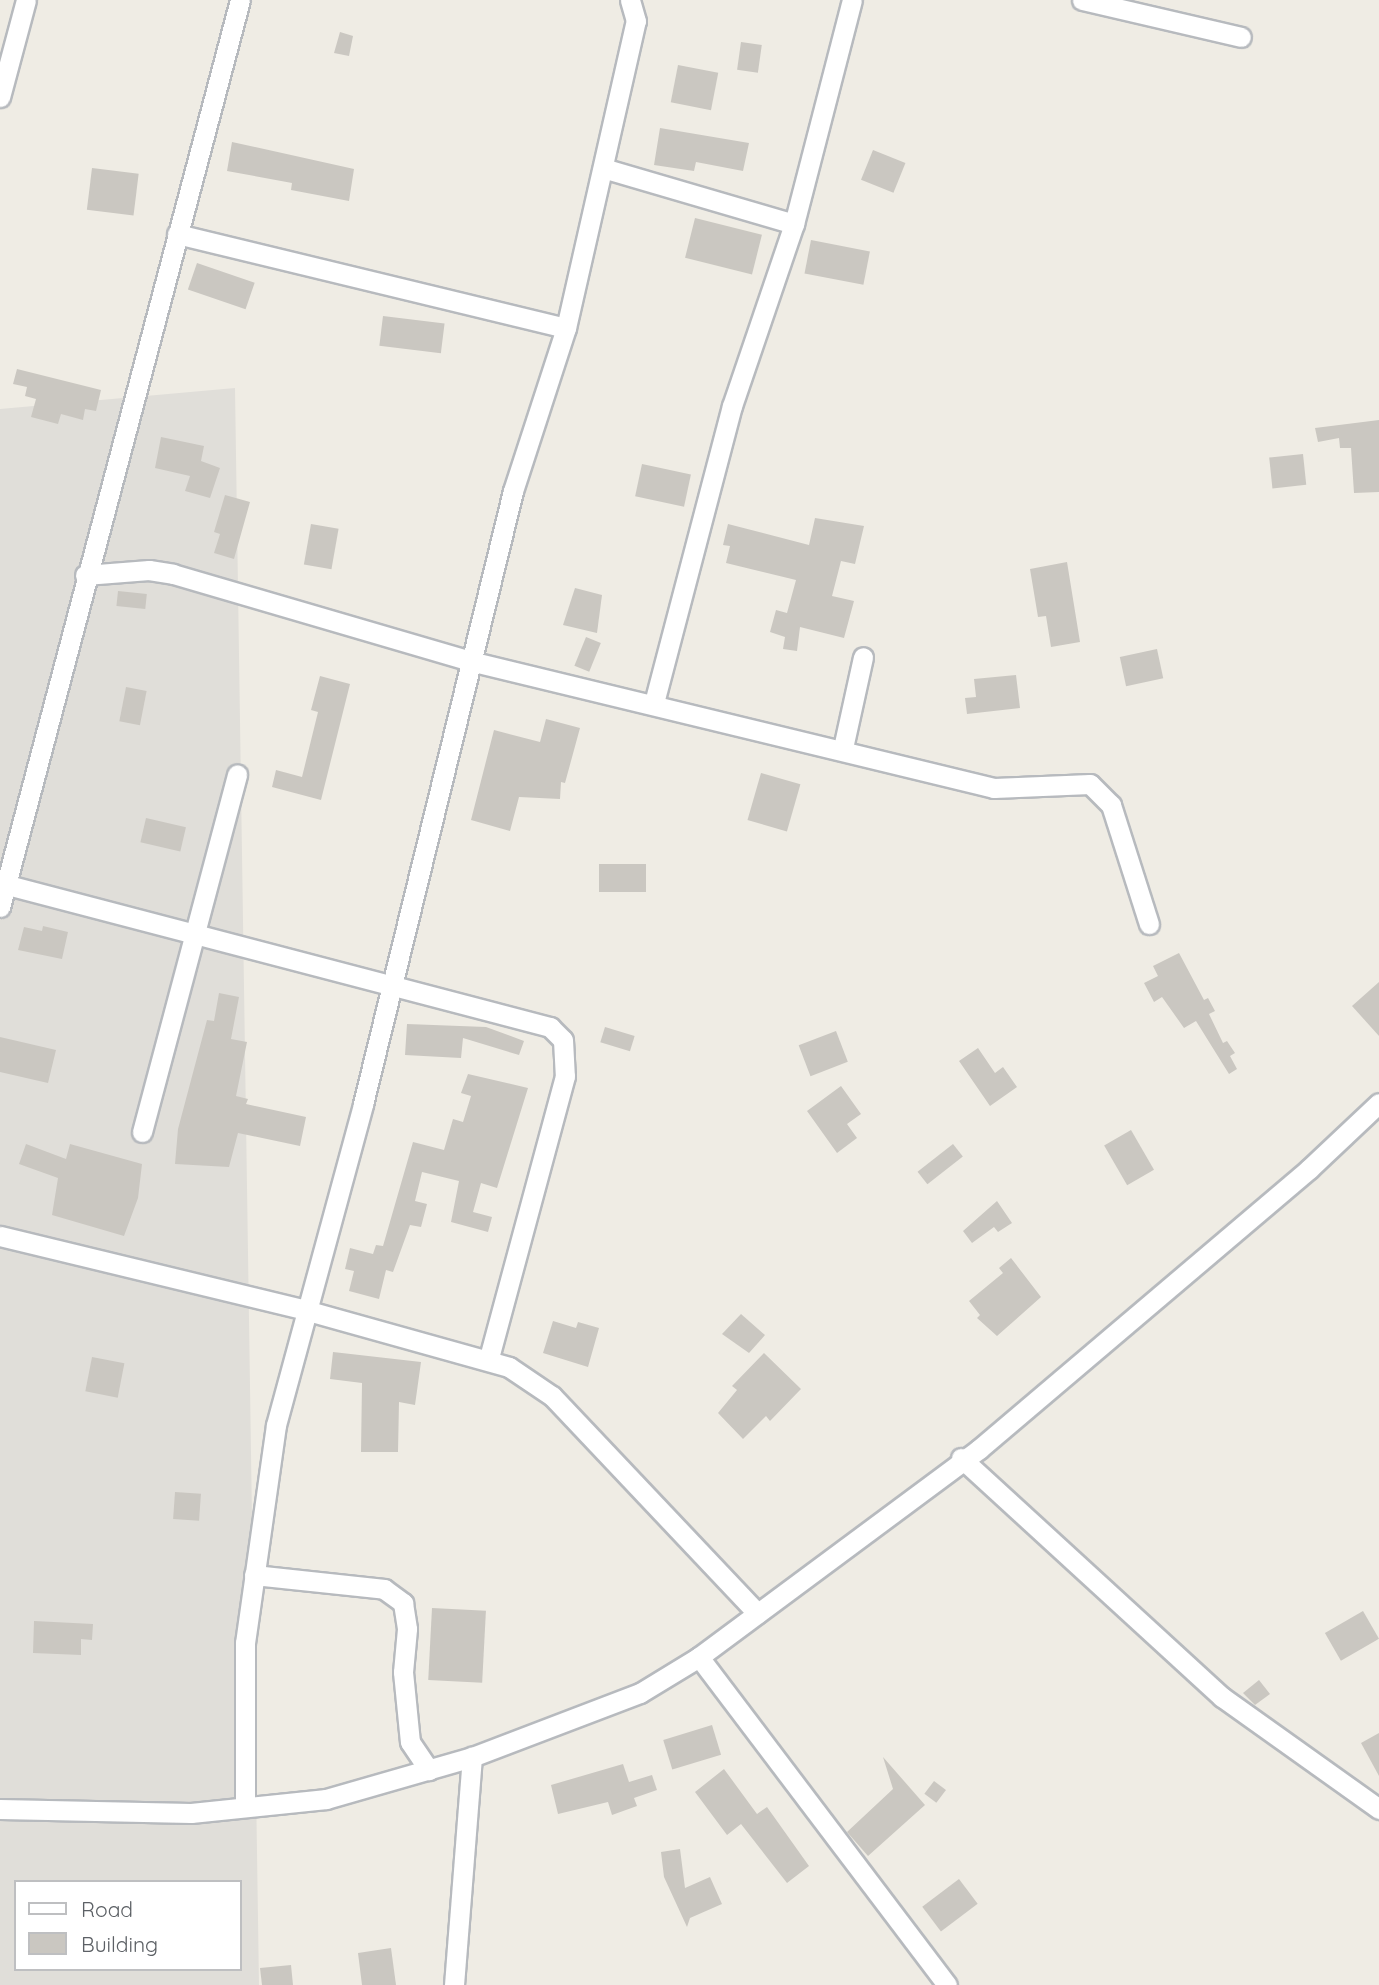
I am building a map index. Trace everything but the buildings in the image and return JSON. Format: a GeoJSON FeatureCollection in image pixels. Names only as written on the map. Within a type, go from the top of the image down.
{"type":"FeatureCollection","features":[{"type":"Feature","properties":{"kind":"street"},"geometry":{"type":"LineString","coordinates":[[0,97],[26,0]]}},
{"type":"Feature","properties":{"kind":"street"},"geometry":{"type":"LineString","coordinates":[[0,907],[3,884],[240,0]]}},
{"type":"Feature","properties":{"kind":"street"},"geometry":{"type":"LineString","coordinates":[[245,1807],[245,1643],[276,1425],[363,1104],[389,984],[474,662],[513,491],[566,328],[636,21],[630,0]]}},
{"type":"Feature","properties":{"kind":"street"},"geometry":{"type":"LineString","coordinates":[[654,704],[732,406],[794,224],[852,0]]}},
{"type":"Feature","properties":{"kind":"street"},"geometry":{"type":"LineString","coordinates":[[1082,0],[1241,37]]}},
{"type":"Feature","properties":{"kind":"street"},"geometry":{"type":"LineString","coordinates":[[603,168],[794,224]]}},
{"type":"Feature","properties":{"kind":"street"},"geometry":{"type":"LineString","coordinates":[[177,234],[566,328]]}},
{"type":"Feature","properties":{"kind":"street"},"geometry":{"type":"LineString","coordinates":[[85,575],[149,570],[173,574],[474,662],[843,748],[994,788],[1090,784],[1111,804],[1149,924]]}},
{"type":"Feature","properties":{"kind":"street"},"geometry":{"type":"LineString","coordinates":[[843,748],[863,657]]}},
{"type":"Feature","properties":{"kind":"street"},"geometry":{"type":"LineString","coordinates":[[142,1132],[237,774]]}},
{"type":"Feature","properties":{"kind":"street"},"geometry":{"type":"LineString","coordinates":[[3,884],[550,1027],[563,1040],[567,1054],[554,1127],[489,1358]]}},
{"type":"Feature","properties":{"kind":"street"},"geometry":{"type":"LineString","coordinates":[[0,1809],[191,1813],[326,1799],[472,1756],[640,1693],[699,1657],[961,1458],[979,1449],[1237,1231],[1379,1103]]}},
{"type":"Feature","properties":{"kind":"street"},"geometry":{"type":"LineString","coordinates":[[0,1236],[489,1358],[552,1396],[757,1613]]}},
{"type":"Feature","properties":{"kind":"street"},"geometry":{"type":"LineString","coordinates":[[961,1458],[1222,1697],[1379,1809]]}},
{"type":"Feature","properties":{"kind":"street"},"geometry":{"type":"LineString","coordinates":[[254,1575],[384,1588],[403,1603],[407,1629],[403,1672],[410,1742],[429,1770]]}},
{"type":"Feature","properties":{"kind":"street"},"geometry":{"type":"LineString","coordinates":[[699,1657],[947,1985]]}},
{"type":"Feature","properties":{"kind":"street"},"geometry":{"type":"LineString","coordinates":[[454,1985],[472,1756]]}},
{"type":"Feature","properties":{"kind":"shaded area"},"geometry":{"type":"Polygon","coordinates":[[[235,388],[259,1985],[0,1985],[0,409],[235,388]]]}}]}
